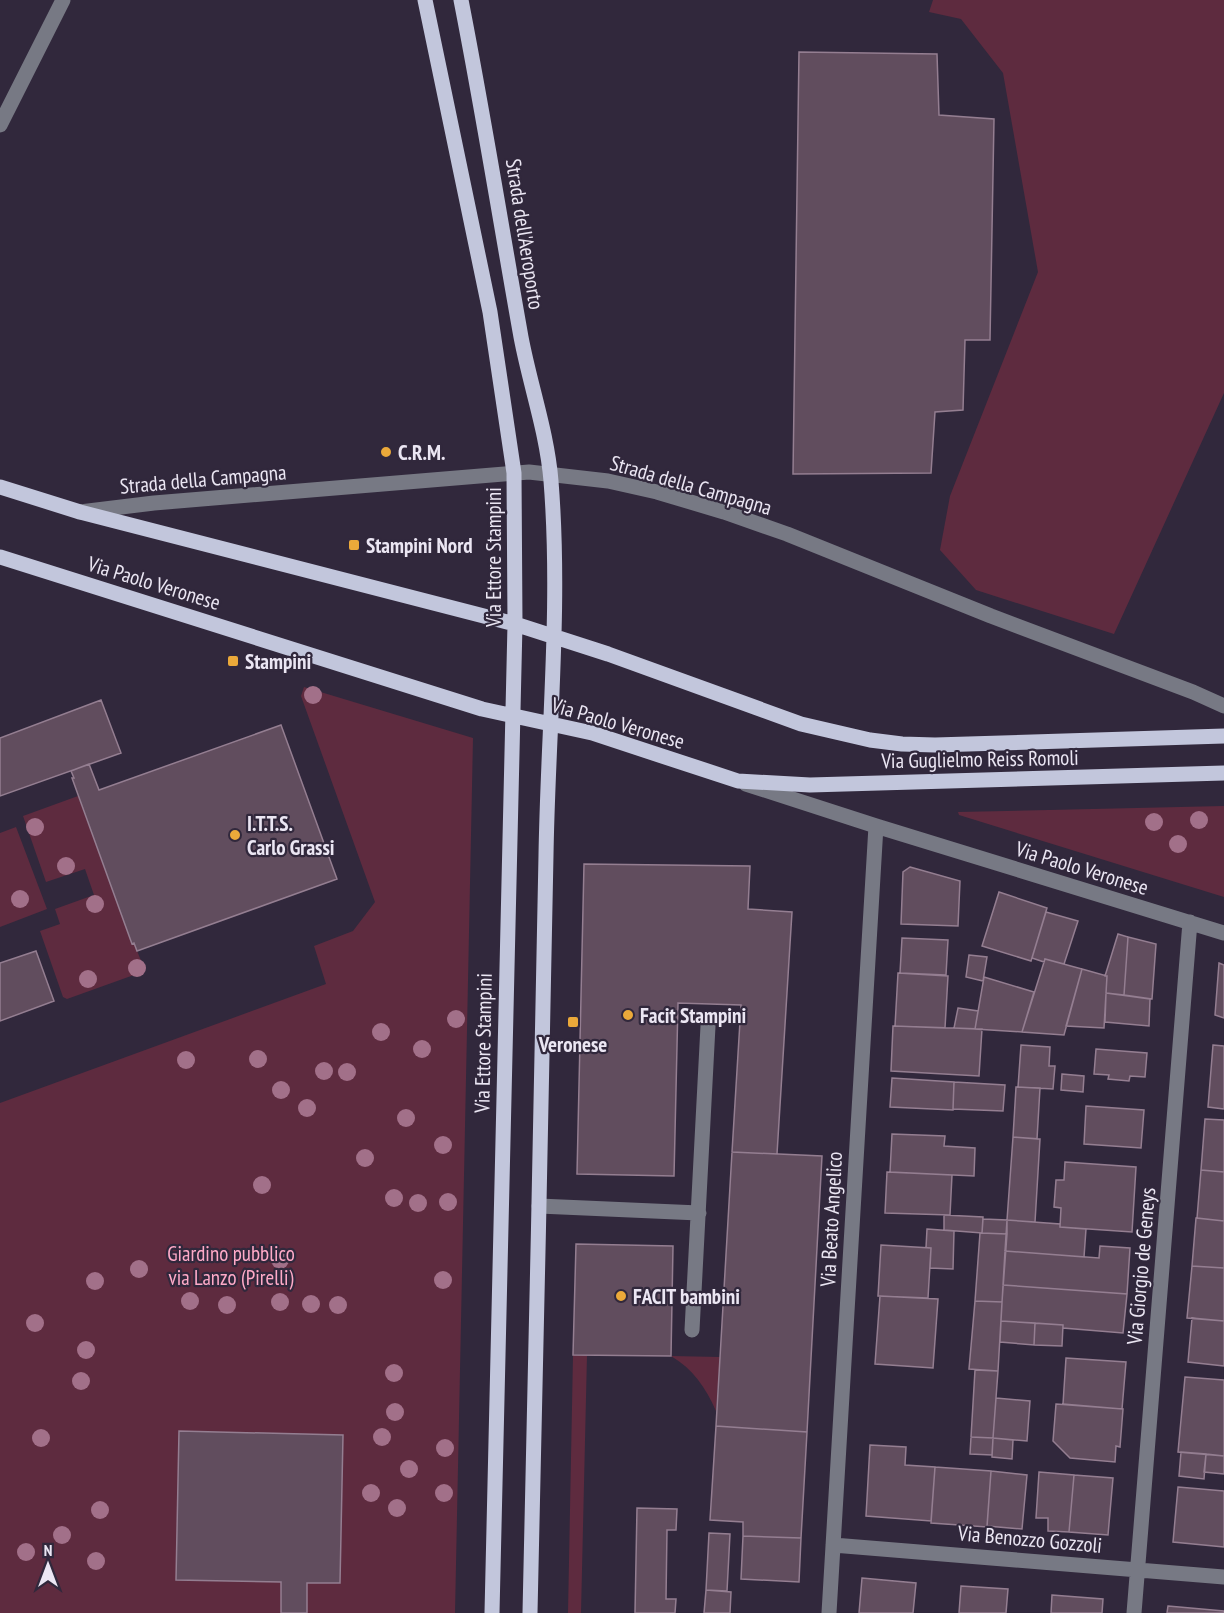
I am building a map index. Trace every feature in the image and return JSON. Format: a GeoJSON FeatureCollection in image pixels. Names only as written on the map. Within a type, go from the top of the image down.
{"type":"FeatureCollection","features":[{"type":"Feature","properties":{"kind":"main road"},"geometry":{"type":"LineString","coordinates":[[425,0],[490,312],[514,473]]}},
{"type":"Feature","properties":{"kind":"main road","name":"Strada dell'Aeroporto"},"geometry":{"type":"LineString","coordinates":[[462,0],[522,343],[551,474]]}},
{"type":"Feature","properties":{"kind":"main road","name":"Via Ettore Stampini"},"geometry":{"type":"LineString","coordinates":[[492,1613],[515,624],[514,473]]}},
{"type":"Feature","properties":{"kind":"main road"},"geometry":{"type":"LineString","coordinates":[[530,1613],[547,779],[555,637],[554,522],[551,474]]}},
{"type":"Feature","properties":{"kind":"main road"},"geometry":{"type":"LineString","coordinates":[[0,487],[80,512],[515,624],[555,637]]}},
{"type":"Feature","properties":{"kind":"main road","name":"Via Paolo Veronese"},"geometry":{"type":"LineString","coordinates":[[0,557],[482,710],[592,733],[738,781]]}},
{"type":"Feature","properties":{"kind":"main road","name":"Via Guglielmo Reiss Romoli"},"geometry":{"type":"LineString","coordinates":[[555,637],[801,723],[870,740],[902,744],[976,744],[1224,736]]}},
{"type":"Feature","properties":{"kind":"main road","name":"Via Guglielmo Reiss Romoli"},"geometry":{"type":"LineString","coordinates":[[738,781],[810,785],[1224,773]]}},
{"type":"Feature","properties":{"kind":"street"},"geometry":{"type":"LineString","coordinates":[[0,125],[63,0]]}},
{"type":"Feature","properties":{"kind":"street","name":"Strada della Campagna"},"geometry":{"type":"LineString","coordinates":[[80,512],[154,503],[514,473],[551,474],[608,481],[657,492],[787,534],[1224,706]]}},
{"type":"Feature","properties":{"kind":"street","name":"Via Paolo Veronese"},"geometry":{"type":"LineString","coordinates":[[738,781],[1224,933]]}},
{"type":"Feature","properties":{"kind":"street","name":"Via Beato Angelico"},"geometry":{"type":"LineString","coordinates":[[829,1613],[876,826]]}},
{"type":"Feature","properties":{"kind":"street","name":"Via Giorgio de Geneys"},"geometry":{"type":"LineString","coordinates":[[1134,1613],[1190,922]]}},
{"type":"Feature","properties":{"kind":"street"},"geometry":{"type":"LineString","coordinates":[[692,1330],[708,1026]]}},
{"type":"Feature","properties":{"kind":"street"},"geometry":{"type":"LineString","coordinates":[[539,1206],[699,1213]]}},
{"type":"Feature","properties":{"kind":"street","name":"Via Benozzo Gozzoli"},"geometry":{"type":"LineString","coordinates":[[833,1545],[1224,1577]]}},
{"type":"Feature","properties":{"kind":"green space"},"geometry":{"type":"Polygon","coordinates":[[[933,0],[1224,0],[1224,393],[1114,634],[976,590],[940,550],[950,496],[1038,272],[1003,73],[961,19],[929,12],[933,0]]]}},
{"type":"Feature","properties":{"kind":"green space","name":"Giardino pubblico via Lanzo (Pirelli)"},"geometry":{"type":"Polygon","coordinates":[[[304,687],[473,738],[455,1613],[0,1613],[0,1103],[326,984],[314,946],[353,931],[375,902],[301,696],[304,687]]]}},
{"type":"Feature","properties":{"kind":"green space"},"geometry":{"type":"Polygon","coordinates":[[[78,796],[132,943],[134,943],[145,971],[67,999],[63,997],[40,931],[60,924],[55,909],[94,895],[85,869],[46,882],[23,816],[78,796]]]}},
{"type":"Feature","properties":{"kind":"green space"},"geometry":{"type":"Polygon","coordinates":[[[1224,806],[1224,897],[959,815],[958,812],[1224,806]]]}},
{"type":"Feature","properties":{"kind":"green space"},"geometry":{"type":"Polygon","coordinates":[[[16,827],[47,909],[0,927],[0,833],[16,827]]]}},
{"type":"Feature","properties":{"kind":"green space"},"geometry":{"type":"Polygon","coordinates":[[[573,1355],[587,1355],[581,1613],[568,1613],[573,1355]]]}},
{"type":"Feature","properties":{"kind":"green space"},"geometry":{"type":"Polygon","coordinates":[[[671,1356],[720,1357],[716,1411],[698,1380],[671,1356]]]}},
{"type":"Feature","properties":{"kind":"building"},"geometry":{"type":"Polygon","coordinates":[[[799,52],[937,54],[939,115],[994,119],[990,340],[965,340],[963,410],[935,412],[931,473],[793,474],[799,52]]]}},
{"type":"Feature","properties":{"kind":"building"},"geometry":{"type":"Polygon","coordinates":[[[101,700],[121,753],[0,796],[0,738],[101,700]]]}},
{"type":"Feature","properties":{"kind":"building"},"geometry":{"type":"Polygon","coordinates":[[[281,725],[337,879],[137,951],[134,943],[132,944],[71,771],[89,764],[99,790],[281,725]]]}},
{"type":"Feature","properties":{"kind":"building"},"geometry":{"type":"Polygon","coordinates":[[[584,864],[750,866],[748,909],[792,912],[777,1154],[732,1152],[741,1005],[678,1003],[674,1176],[577,1174],[584,864]]]}},
{"type":"Feature","properties":{"kind":"building"},"geometry":{"type":"Polygon","coordinates":[[[910,867],[960,881],[958,926],[901,924],[903,872],[910,867]]]}},
{"type":"Feature","properties":{"kind":"building"},"geometry":{"type":"Polygon","coordinates":[[[999,892],[1047,908],[1031,961],[982,946],[999,892]]]}},
{"type":"Feature","properties":{"kind":"building"},"geometry":{"type":"Polygon","coordinates":[[[1046,912],[1078,921],[1064,964],[1032,958],[1046,912]]]}},
{"type":"Feature","properties":{"kind":"building"},"geometry":{"type":"Polygon","coordinates":[[[1118,934],[1128,937],[1124,995],[1106,993],[1107,976],[1105,976],[1118,934]]]}},
{"type":"Feature","properties":{"kind":"building"},"geometry":{"type":"Polygon","coordinates":[[[1128,937],[1156,944],[1152,999],[1124,995],[1128,937]]]}},
{"type":"Feature","properties":{"kind":"building"},"geometry":{"type":"Polygon","coordinates":[[[902,938],[948,940],[946,975],[900,973],[902,938]]]}},
{"type":"Feature","properties":{"kind":"building"},"geometry":{"type":"Polygon","coordinates":[[[36,951],[54,1001],[0,1021],[0,963],[36,951]]]}},
{"type":"Feature","properties":{"kind":"building"},"geometry":{"type":"Polygon","coordinates":[[[969,955],[987,957],[983,981],[966,977],[969,955]]]}},
{"type":"Feature","properties":{"kind":"building"},"geometry":{"type":"Polygon","coordinates":[[[1045,959],[1082,969],[1064,1035],[1022,1032],[1045,959]]]}},
{"type":"Feature","properties":{"kind":"building"},"geometry":{"type":"Polygon","coordinates":[[[1219,963],[1224,965],[1224,1018],[1215,1015],[1219,963]]]}},
{"type":"Feature","properties":{"kind":"building"},"geometry":{"type":"Polygon","coordinates":[[[1082,969],[1107,976],[1104,1028],[1066,1026],[1082,969]]]}},
{"type":"Feature","properties":{"kind":"building"},"geometry":{"type":"Polygon","coordinates":[[[898,973],[948,976],[945,1028],[895,1026],[898,973]]]}},
{"type":"Feature","properties":{"kind":"building"},"geometry":{"type":"Polygon","coordinates":[[[984,977],[1034,992],[1022,1032],[975,1029],[984,977]]]}},
{"type":"Feature","properties":{"kind":"building"},"geometry":{"type":"Polygon","coordinates":[[[1106,993],[1150,999],[1149,1026],[1105,1022],[1106,993]]]}},
{"type":"Feature","properties":{"kind":"building"},"geometry":{"type":"Polygon","coordinates":[[[958,1008],[978,1011],[975,1029],[954,1028],[958,1008]]]}},
{"type":"Feature","properties":{"kind":"building"},"geometry":{"type":"Polygon","coordinates":[[[893,1026],[982,1029],[979,1076],[891,1071],[893,1026]]]}},
{"type":"Feature","properties":{"kind":"building"},"geometry":{"type":"Polygon","coordinates":[[[1021,1045],[1050,1047],[1049,1066],[1055,1066],[1053,1089],[1018,1087],[1021,1045]]]}},
{"type":"Feature","properties":{"kind":"building"},"geometry":{"type":"Polygon","coordinates":[[[1213,1045],[1224,1046],[1224,1109],[1208,1107],[1213,1045]]]}},
{"type":"Feature","properties":{"kind":"building"},"geometry":{"type":"Polygon","coordinates":[[[1096,1049],[1147,1053],[1145,1077],[1130,1076],[1129,1081],[1108,1079],[1109,1075],[1094,1074],[1096,1049]]]}},
{"type":"Feature","properties":{"kind":"building"},"geometry":{"type":"Polygon","coordinates":[[[1062,1074],[1084,1076],[1083,1092],[1061,1090],[1062,1074]]]}},
{"type":"Feature","properties":{"kind":"building"},"geometry":{"type":"Polygon","coordinates":[[[892,1078],[954,1082],[953,1110],[890,1107],[892,1078]]]}},
{"type":"Feature","properties":{"kind":"building"},"geometry":{"type":"Polygon","coordinates":[[[954,1082],[1005,1085],[1003,1111],[953,1109],[954,1082]]]}},
{"type":"Feature","properties":{"kind":"building"},"geometry":{"type":"Polygon","coordinates":[[[1016,1087],[1040,1088],[1037,1139],[1013,1137],[1016,1087]]]}},
{"type":"Feature","properties":{"kind":"building"},"geometry":{"type":"Polygon","coordinates":[[[1086,1106],[1144,1110],[1141,1148],[1084,1144],[1086,1106]]]}},
{"type":"Feature","properties":{"kind":"building"},"geometry":{"type":"Polygon","coordinates":[[[1205,1119],[1224,1120],[1224,1172],[1201,1170],[1205,1119]]]}},
{"type":"Feature","properties":{"kind":"building"},"geometry":{"type":"Polygon","coordinates":[[[892,1134],[945,1136],[944,1146],[975,1148],[974,1176],[890,1172],[892,1134]]]}},
{"type":"Feature","properties":{"kind":"building"},"geometry":{"type":"Polygon","coordinates":[[[1013,1137],[1040,1139],[1035,1222],[1007,1220],[1013,1137]]]}},
{"type":"Feature","properties":{"kind":"building"},"geometry":{"type":"Polygon","coordinates":[[[732,1152],[822,1156],[807,1432],[716,1426],[732,1152]]]}},
{"type":"Feature","properties":{"kind":"building"},"geometry":{"type":"Polygon","coordinates":[[[1065,1162],[1136,1167],[1132,1232],[1060,1227],[1061,1208],[1054,1207],[1056,1180],[1064,1180],[1065,1162]]]}},
{"type":"Feature","properties":{"kind":"building"},"geometry":{"type":"Polygon","coordinates":[[[1201,1170],[1224,1172],[1224,1221],[1197,1218],[1201,1170]]]}},
{"type":"Feature","properties":{"kind":"building"},"geometry":{"type":"Polygon","coordinates":[[[887,1172],[952,1175],[950,1215],[885,1213],[887,1172]]]}},
{"type":"Feature","properties":{"kind":"building"},"geometry":{"type":"Polygon","coordinates":[[[944,1215],[983,1217],[982,1233],[944,1230],[944,1215]]]}},
{"type":"Feature","properties":{"kind":"building"},"geometry":{"type":"Polygon","coordinates":[[[1196,1218],[1224,1221],[1224,1268],[1192,1266],[1196,1218]]]}},
{"type":"Feature","properties":{"kind":"building"},"geometry":{"type":"Polygon","coordinates":[[[983,1219],[1007,1220],[1007,1234],[982,1233],[983,1219]]]}},
{"type":"Feature","properties":{"kind":"building"},"geometry":{"type":"Polygon","coordinates":[[[1007,1220],[1060,1224],[1060,1227],[1086,1229],[1084,1257],[1005,1251],[1007,1220]]]}},
{"type":"Feature","properties":{"kind":"building"},"geometry":{"type":"Polygon","coordinates":[[[927,1229],[954,1231],[953,1269],[930,1268],[931,1248],[926,1248],[927,1229]]]}},
{"type":"Feature","properties":{"kind":"building"},"geometry":{"type":"Polygon","coordinates":[[[980,1233],[1007,1234],[1002,1302],[975,1301],[980,1233]]]}},
{"type":"Feature","properties":{"kind":"building"},"geometry":{"type":"Polygon","coordinates":[[[576,1244],[673,1246],[671,1356],[573,1355],[576,1244]]]}},
{"type":"Feature","properties":{"kind":"building"},"geometry":{"type":"Polygon","coordinates":[[[881,1245],[931,1248],[928,1298],[878,1296],[881,1245]]]}},
{"type":"Feature","properties":{"kind":"building"},"geometry":{"type":"Polygon","coordinates":[[[1100,1246],[1130,1248],[1127,1294],[1003,1285],[1005,1251],[1099,1258],[1100,1246]]]}},
{"type":"Feature","properties":{"kind":"building"},"geometry":{"type":"Polygon","coordinates":[[[1192,1266],[1224,1268],[1224,1321],[1187,1318],[1192,1266]]]}},
{"type":"Feature","properties":{"kind":"building"},"geometry":{"type":"Polygon","coordinates":[[[1003,1285],[1127,1294],[1123,1333],[1063,1328],[1063,1325],[1001,1321],[1003,1285]]]}},
{"type":"Feature","properties":{"kind":"building"},"geometry":{"type":"Polygon","coordinates":[[[880,1296],[938,1299],[933,1368],[875,1364],[880,1296]]]}},
{"type":"Feature","properties":{"kind":"building"},"geometry":{"type":"Polygon","coordinates":[[[975,1301],[1002,1302],[998,1371],[969,1369],[975,1301]]]}},
{"type":"Feature","properties":{"kind":"building"},"geometry":{"type":"Polygon","coordinates":[[[1192,1318],[1224,1321],[1224,1366],[1188,1362],[1192,1318]]]}},
{"type":"Feature","properties":{"kind":"building"},"geometry":{"type":"Polygon","coordinates":[[[1001,1321],[1035,1323],[1034,1345],[1000,1342],[1001,1321]]]}},
{"type":"Feature","properties":{"kind":"building"},"geometry":{"type":"Polygon","coordinates":[[[1035,1323],[1063,1325],[1062,1346],[1034,1345],[1035,1323]]]}},
{"type":"Feature","properties":{"kind":"building"},"geometry":{"type":"Polygon","coordinates":[[[1066,1358],[1126,1362],[1122,1409],[1063,1404],[1066,1358]]]}},
{"type":"Feature","properties":{"kind":"building"},"geometry":{"type":"Polygon","coordinates":[[[975,1370],[998,1371],[993,1438],[971,1437],[975,1370]]]}},
{"type":"Feature","properties":{"kind":"building"},"geometry":{"type":"Polygon","coordinates":[[[1185,1377],[1224,1380],[1224,1456],[1178,1452],[1185,1377]]]}},
{"type":"Feature","properties":{"kind":"building"},"geometry":{"type":"Polygon","coordinates":[[[996,1398],[1030,1401],[1027,1441],[993,1438],[996,1398]]]}},
{"type":"Feature","properties":{"kind":"building"},"geometry":{"type":"Polygon","coordinates":[[[1056,1404],[1123,1409],[1120,1447],[1116,1446],[1115,1462],[1070,1458],[1053,1441],[1056,1404]]]}},
{"type":"Feature","properties":{"kind":"building"},"geometry":{"type":"Polygon","coordinates":[[[716,1426],[807,1432],[801,1538],[743,1536],[743,1522],[710,1520],[716,1426]]]}},
{"type":"Feature","properties":{"kind":"building"},"geometry":{"type":"Polygon","coordinates":[[[179,1431],[343,1435],[340,1583],[307,1583],[307,1613],[281,1613],[281,1582],[176,1580],[179,1431]]]}},
{"type":"Feature","properties":{"kind":"building"},"geometry":{"type":"Polygon","coordinates":[[[971,1437],[993,1438],[992,1455],[970,1454],[971,1437]]]}},
{"type":"Feature","properties":{"kind":"building"},"geometry":{"type":"Polygon","coordinates":[[[993,1438],[1013,1440],[1012,1459],[992,1457],[993,1438]]]}},
{"type":"Feature","properties":{"kind":"building"},"geometry":{"type":"Polygon","coordinates":[[[870,1445],[906,1447],[905,1465],[935,1467],[931,1521],[866,1516],[870,1445]]]}},
{"type":"Feature","properties":{"kind":"building"},"geometry":{"type":"Polygon","coordinates":[[[1181,1452],[1206,1454],[1204,1479],[1179,1476],[1181,1452]]]}},
{"type":"Feature","properties":{"kind":"building"},"geometry":{"type":"Polygon","coordinates":[[[1206,1454],[1224,1456],[1224,1474],[1204,1472],[1206,1454]]]}},
{"type":"Feature","properties":{"kind":"building"},"geometry":{"type":"Polygon","coordinates":[[[935,1467],[991,1471],[987,1527],[931,1523],[935,1467]]]}},
{"type":"Feature","properties":{"kind":"building"},"geometry":{"type":"Polygon","coordinates":[[[991,1471],[1027,1475],[1022,1529],[987,1526],[991,1471]]]}},
{"type":"Feature","properties":{"kind":"building"},"geometry":{"type":"Polygon","coordinates":[[[1039,1472],[1074,1475],[1069,1532],[1048,1531],[1048,1518],[1036,1518],[1039,1472]]]}},
{"type":"Feature","properties":{"kind":"building"},"geometry":{"type":"Polygon","coordinates":[[[1074,1475],[1113,1478],[1108,1535],[1069,1532],[1074,1475]]]}},
{"type":"Feature","properties":{"kind":"building"},"geometry":{"type":"Polygon","coordinates":[[[1178,1487],[1224,1491],[1224,1547],[1173,1542],[1178,1487]]]}},
{"type":"Feature","properties":{"kind":"building"},"geometry":{"type":"Polygon","coordinates":[[[637,1508],[677,1509],[676,1530],[667,1530],[666,1599],[676,1599],[675,1613],[635,1613],[637,1508]]]}},
{"type":"Feature","properties":{"kind":"building"},"geometry":{"type":"Polygon","coordinates":[[[709,1533],[730,1534],[727,1591],[706,1590],[709,1533]]]}},
{"type":"Feature","properties":{"kind":"building"},"geometry":{"type":"Polygon","coordinates":[[[743,1536],[801,1538],[799,1582],[741,1579],[743,1536]]]}},
{"type":"Feature","properties":{"kind":"building"},"geometry":{"type":"Polygon","coordinates":[[[862,1578],[916,1583],[913,1613],[859,1613],[862,1578]]]}},
{"type":"Feature","properties":{"kind":"building"},"geometry":{"type":"Polygon","coordinates":[[[961,1586],[1008,1589],[1006,1613],[959,1613],[961,1586]]]}},
{"type":"Feature","properties":{"kind":"building"},"geometry":{"type":"Polygon","coordinates":[[[706,1590],[731,1592],[730,1613],[704,1613],[706,1590]]]}},
{"type":"Feature","properties":{"kind":"building"},"geometry":{"type":"Polygon","coordinates":[[[1052,1595],[1103,1599],[1102,1613],[1051,1613],[1052,1595]]]}},
{"type":"Feature","properties":{"kind":"building"},"geometry":{"type":"Polygon","coordinates":[[[1168,1606],[1224,1611],[1224,1613],[1167,1613],[1168,1606]]]}},
{"type":"Feature","properties":{"kind":"place","name":"C.R.M."},"geometry":{"type":"Point","coordinates":[386,452]}},
{"type":"Feature","properties":{"kind":"place","name":"Stampini Nord"},"geometry":{"type":"Point","coordinates":[354,545]}},
{"type":"Feature","properties":{"kind":"place","name":"Stampini"},"geometry":{"type":"Point","coordinates":[233,661]}},
{"type":"Feature","properties":{"kind":"place","name":"I.T.T.S. Carlo Grassi"},"geometry":{"type":"Point","coordinates":[235,835]}},
{"type":"Feature","properties":{"kind":"place","name":"Facit Stampini"},"geometry":{"type":"Point","coordinates":[628,1015]}},
{"type":"Feature","properties":{"kind":"place","name":"Veronese"},"geometry":{"type":"Point","coordinates":[573,1022]}},
{"type":"Feature","properties":{"kind":"place","name":"FACIT bambini"},"geometry":{"type":"Point","coordinates":[621,1296]}}]}
